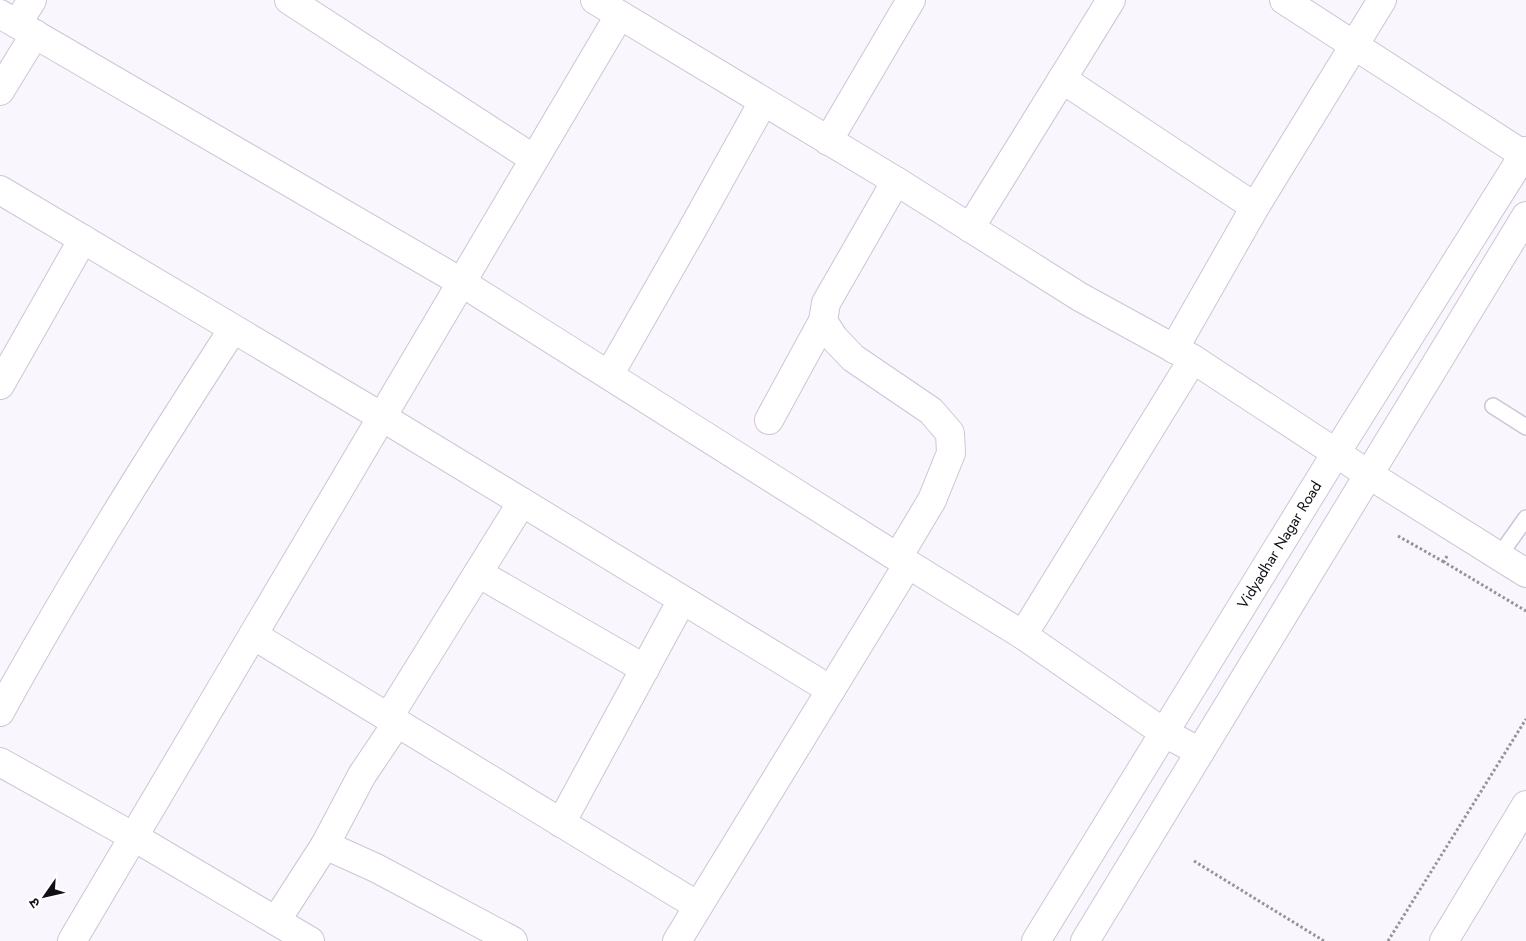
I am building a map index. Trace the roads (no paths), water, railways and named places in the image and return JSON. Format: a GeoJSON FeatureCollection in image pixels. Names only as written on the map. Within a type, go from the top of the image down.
{"type":"FeatureCollection","features":[{"type":"Feature","properties":{"kind":"street"},"geometry":{"type":"LineString","coordinates":[[0,91],[17,24],[32,0]]}},
{"type":"Feature","properties":{"kind":"street"},"geometry":{"type":"LineString","coordinates":[[289,0],[534,159]]}},
{"type":"Feature","properties":{"kind":"street"},"geometry":{"type":"LineString","coordinates":[[595,0],[896,182],[1080,297],[1184,354],[1368,474],[1526,573]]}},
{"type":"Feature","properties":{"kind":"street"},"geometry":{"type":"LineString","coordinates":[[828,141],[911,0]]}},
{"type":"Feature","properties":{"kind":"street"},"geometry":{"type":"LineString","coordinates":[[970,228],[1111,0]]}},
{"type":"Feature","properties":{"kind":"street"},"geometry":{"type":"LineString","coordinates":[[1023,635],[1184,354],[1255,207],[1382,0]]}},
{"type":"Feature","properties":{"kind":"street"},"geometry":{"type":"LineString","coordinates":[[1300,4],[1354,45],[1525,153]]}},
{"type":"Feature","properties":{"kind":"street"},"geometry":{"type":"LineString","coordinates":[[72,941],[619,16]]}},
{"type":"Feature","properties":{"kind":"street"},"geometry":{"type":"LineString","coordinates":[[17,24],[461,282],[1023,635],[1163,732],[1200,752]]}},
{"type":"Feature","properties":{"kind":"street"},"geometry":{"type":"LineString","coordinates":[[1062,79],[1255,207]]}},
{"type":"Feature","properties":{"kind":"street"},"geometry":{"type":"LineString","coordinates":[[609,375],[763,102]]}},
{"type":"Feature","properties":{"kind":"street","name":"Vidyadhar Nagar Road"},"geometry":{"type":"LineString","coordinates":[[1036,941],[1336,453],[1525,153]]}},
{"type":"Feature","properties":{"kind":"street"},"geometry":{"type":"LineString","coordinates":[[769,420],[823,321],[826,303],[896,182]]}},
{"type":"Feature","properties":{"kind":"street"},"geometry":{"type":"LineString","coordinates":[[0,190],[382,417],[831,690]]}},
{"type":"Feature","properties":{"kind":"street"},"geometry":{"type":"LineString","coordinates":[[1085,941],[1526,216]]}},
{"type":"Feature","properties":{"kind":"street"},"geometry":{"type":"LineString","coordinates":[[0,385],[83,240]]}},
{"type":"Feature","properties":{"kind":"street"},"geometry":{"type":"LineString","coordinates":[[677,941],[831,690],[903,560],[932,500],[951,453],[950,433],[931,411],[853,358],[834,338],[823,321]]}},
{"type":"Feature","properties":{"kind":"street"},"geometry":{"type":"LineString","coordinates":[[0,712],[39,641],[100,540],[233,329]]}},
{"type":"Feature","properties":{"kind":"street"},"geometry":{"type":"LineString","coordinates":[[276,921],[325,845],[392,720],[522,502]]}},
{"type":"Feature","properties":{"kind":"street"},"geometry":{"type":"LineString","coordinates":[[478,573],[645,669]]}},
{"type":"Feature","properties":{"kind":"street"},"geometry":{"type":"LineString","coordinates":[[561,823],[682,600]]}},
{"type":"Feature","properties":{"kind":"street"},"geometry":{"type":"LineString","coordinates":[[253,635],[698,906]]}},
{"type":"Feature","properties":{"kind":"street"},"geometry":{"type":"LineString","coordinates":[[0,762],[134,836],[310,941]]}},
{"type":"Feature","properties":{"kind":"street"},"geometry":{"type":"LineString","coordinates":[[1444,941],[1526,805]]}},
{"type":"Feature","properties":{"kind":"street"},"geometry":{"type":"LineString","coordinates":[[325,845],[376,868],[498,937]]}},
{"type":"Feature","properties":{"kind":"lane"},"geometry":{"type":"LineString","coordinates":[[1493,406],[1526,426]]}},
{"type":"Feature","properties":{"kind":"lane"},"geometry":{"type":"LineString","coordinates":[[1499,556],[1526,518]]}}]}
